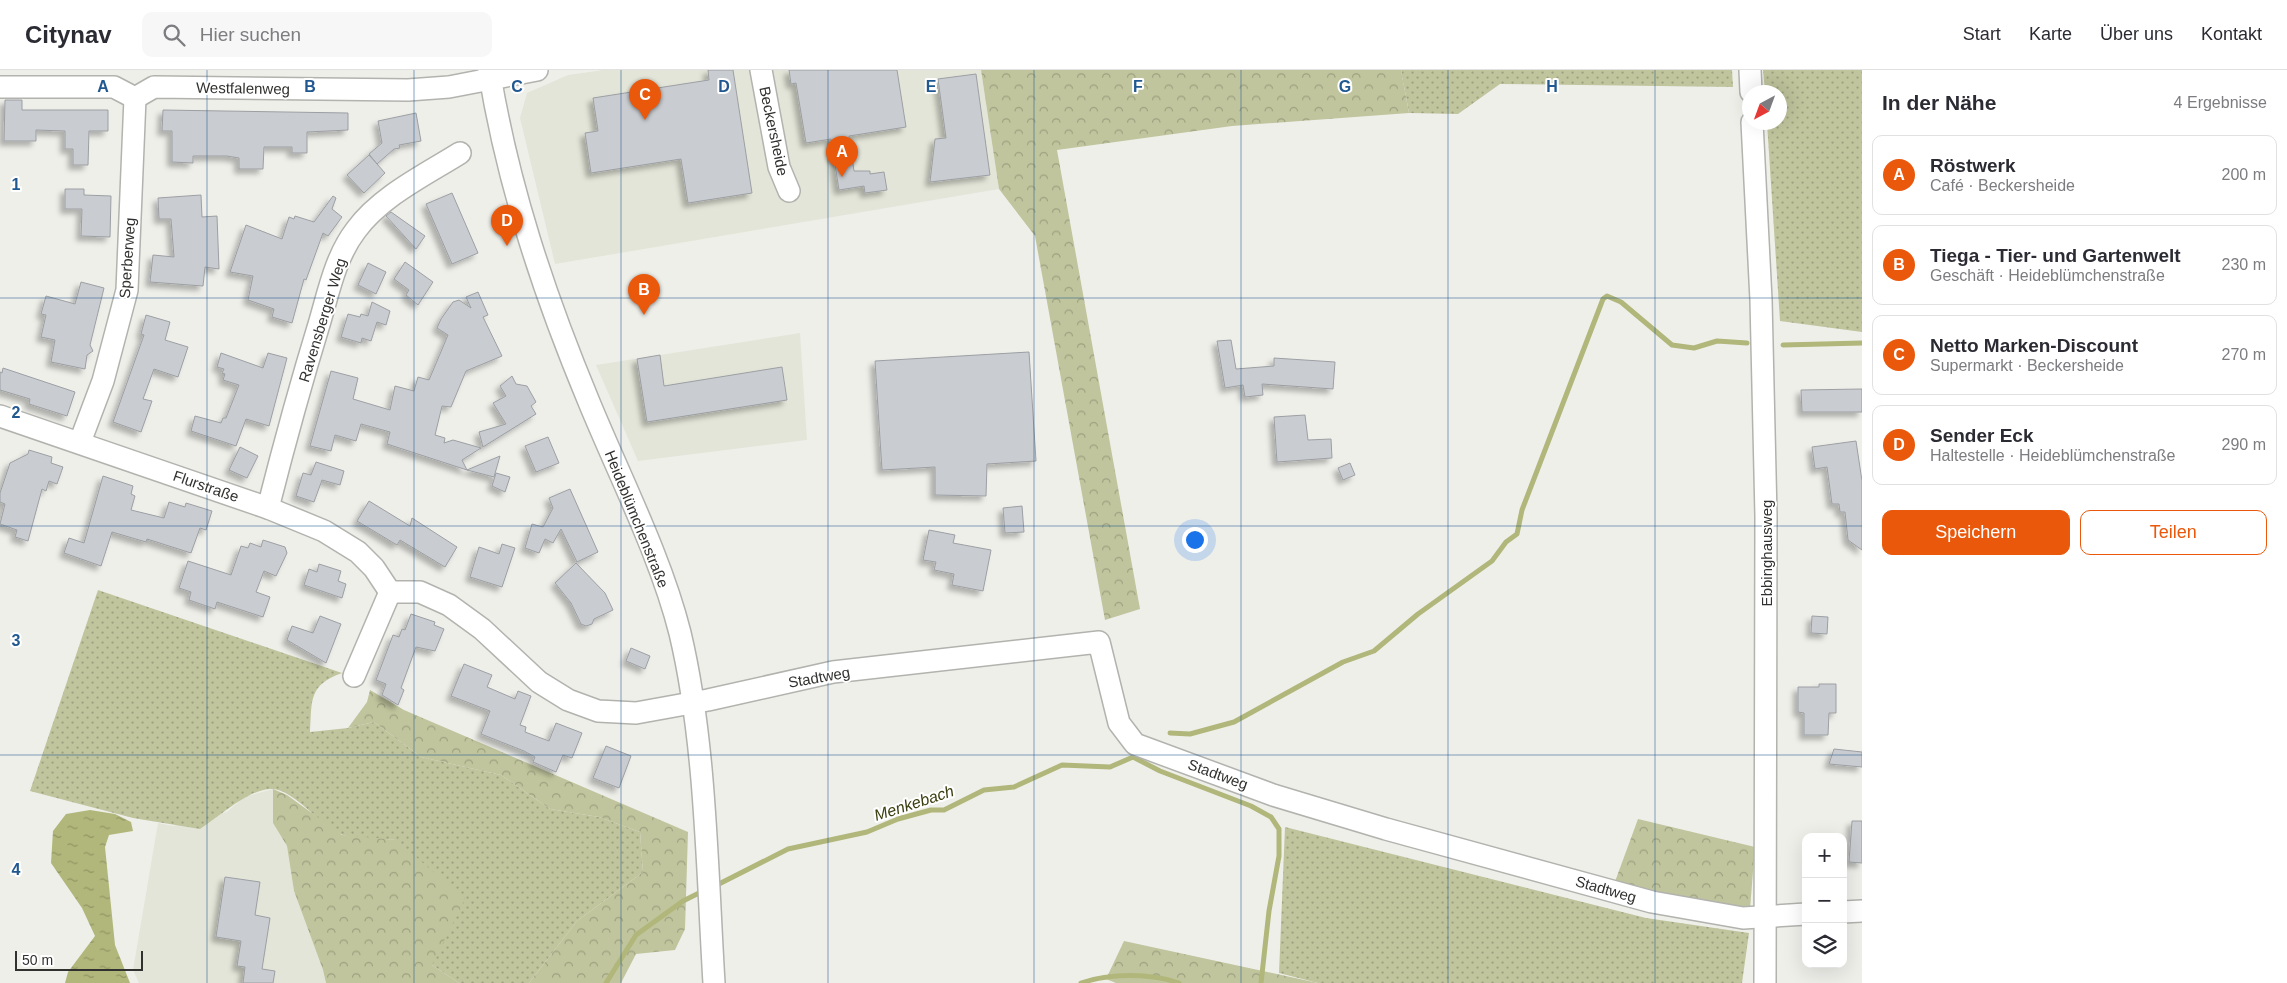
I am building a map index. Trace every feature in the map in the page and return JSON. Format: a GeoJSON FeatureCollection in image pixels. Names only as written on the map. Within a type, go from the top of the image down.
{"type":"FeatureCollection","features":[{"type":"Feature","properties":{"kind":"street"},"geometry":{"type":"LineString","coordinates":[[490,74],[537,70]]}},
{"type":"Feature","properties":{"kind":"street","name":"Beckersheide"},"geometry":{"type":"LineString","coordinates":[[761,70],[779,167],[789,190]]}},
{"type":"Feature","properties":{"kind":"street"},"geometry":{"type":"LineString","coordinates":[[1750,70],[1751,85]]}},
{"type":"Feature","properties":{"kind":"street","name":"Westfalenweg"},"geometry":{"type":"LineString","coordinates":[[135,98],[154,87],[408,90],[449,87],[490,74]]}},
{"type":"Feature","properties":{"kind":"street","name":"Heideblümchenstraße"},"geometry":{"type":"LineString","coordinates":[[490,74],[512,182],[546,295],[668,594],[680,632],[693,702],[708,874],[714,983]]}},
{"type":"Feature","properties":{"kind":"street"},"geometry":{"type":"LineString","coordinates":[[0,87],[114,87],[135,98]]}},
{"type":"Feature","properties":{"kind":"street","name":"Sperberweg"},"geometry":{"type":"LineString","coordinates":[[80,442],[103,381],[127,290],[135,98]]}},
{"type":"Feature","properties":{"kind":"street","name":"Ebbinghausweg"},"geometry":{"type":"LineString","coordinates":[[1752,130],[1761,300],[1766,507],[1765,983]]}},
{"type":"Feature","properties":{"kind":"street","name":"Ravensberger Weg"},"geometry":{"type":"LineString","coordinates":[[268,508],[339,258],[356,230],[374,211],[396,194],[460,153]]}},
{"type":"Feature","properties":{"kind":"street","name":"Flurstraße"},"geometry":{"type":"LineString","coordinates":[[0,416],[268,508],[324,531],[358,552],[374,568],[390,592]]}},
{"type":"Feature","properties":{"kind":"street"},"geometry":{"type":"LineString","coordinates":[[354,676],[390,592],[420,592],[449,605],[482,629],[539,682],[568,700],[598,711],[636,712],[693,702]]}},
{"type":"Feature","properties":{"kind":"street","name":"Stadtweg"},"geometry":{"type":"LineString","coordinates":[[693,702],[833,672],[1100,642],[1120,723],[1135,744],[1273,795],[1386,829],[1652,902],[1742,918],[1802,914]]}},
{"type":"Feature","properties":{"kind":"street"},"geometry":{"type":"LineString","coordinates":[[1847,912],[1862,912]]}},
{"type":"Feature","properties":{"kind":"shaded area"},"geometry":{"type":"Polygon","coordinates":[[[603,70],[981,70],[999,189],[555,264],[520,118],[527,93],[568,75],[603,70]]]}},
{"type":"Feature","properties":{"kind":"shaded area"},"geometry":{"type":"Polygon","coordinates":[[[800,333],[807,440],[638,461],[596,365],[800,333]]]}},
{"type":"Feature","properties":{"kind":"shaded area"},"geometry":{"type":"Polygon","coordinates":[[[273,789],[273,823],[287,846],[294,891],[326,983],[139,983],[133,970],[158,823],[173,826],[227,812],[244,797],[273,789]]]}},
{"type":"Feature","properties":{"kind":"green space"},"geometry":{"type":"Polygon","coordinates":[[[981,70],[1401,70],[1409,113],[1232,126],[1057,150],[1140,609],[1105,620],[1035,236],[999,189],[981,70]]]}},
{"type":"Feature","properties":{"kind":"green space"},"geometry":{"type":"Polygon","coordinates":[[[1401,70],[1732,70],[1733,87],[1500,84],[1458,114],[1409,113],[1401,70]]]}},
{"type":"Feature","properties":{"kind":"green space"},"geometry":{"type":"Polygon","coordinates":[[[1763,70],[1862,70],[1862,332],[1780,321],[1767,130],[1787,130],[1787,85],[1764,85],[1763,70]]]}},
{"type":"Feature","properties":{"kind":"green space"},"geometry":{"type":"Polygon","coordinates":[[[98,590],[342,673],[323,683],[317,689],[312,703],[310,732],[348,728],[374,722],[421,757],[501,775],[550,809],[599,817],[640,832],[643,872],[577,921],[529,983],[459,983],[432,965],[396,840],[343,835],[326,825],[290,796],[272,789],[254,793],[245,798],[200,829],[133,818],[30,791],[98,590]]]}},
{"type":"Feature","properties":{"kind":"green space"},"geometry":{"type":"Polygon","coordinates":[[[370,690],[404,710],[688,832],[685,929],[675,950],[636,954],[621,983],[529,983],[577,921],[643,872],[640,832],[599,817],[550,809],[501,775],[421,757],[374,722],[348,728],[367,702],[370,690]]]}},
{"type":"Feature","properties":{"kind":"green space"},"geometry":{"type":"Polygon","coordinates":[[[273,789],[287,795],[342,835],[396,840],[465,899],[432,965],[459,983],[326,983],[294,891],[287,846],[273,823],[273,789]]]}},
{"type":"Feature","properties":{"kind":"green space"},"geometry":{"type":"Polygon","coordinates":[[[1638,819],[1755,847],[1750,909],[1613,887],[1638,819]]]}},
{"type":"Feature","properties":{"kind":"green space"},"geometry":{"type":"Polygon","coordinates":[[[1285,827],[1646,918],[1749,933],[1742,983],[1318,983],[1279,973],[1285,827]]]}},
{"type":"Feature","properties":{"kind":"green space"},"geometry":{"type":"Polygon","coordinates":[[[1124,941],[1318,983],[1116,983],[1106,979],[1124,941]]]}},
{"type":"Feature","properties":{"kind":"water"},"geometry":{"type":"Polygon","coordinates":[[[90,810],[115,814],[131,822],[133,831],[109,835],[105,847],[115,945],[130,983],[65,983],[68,972],[95,936],[82,908],[51,863],[53,831],[66,814],[90,810]]]}},
{"type":"Feature","properties":{"kind":"building"},"geometry":{"type":"Polygon","coordinates":[[[708,70],[733,70],[752,193],[688,203],[681,159],[591,173],[585,133],[598,131],[593,98],[709,80],[708,70]]]}},
{"type":"Feature","properties":{"kind":"building"},"geometry":{"type":"Polygon","coordinates":[[[789,70],[897,70],[906,127],[849,136],[854,171],[870,171],[870,174],[884,172],[887,190],[865,193],[864,186],[839,190],[831,139],[806,143],[796,83],[791,84],[789,70]]]}},
{"type":"Feature","properties":{"kind":"building"},"geometry":{"type":"Polygon","coordinates":[[[976,74],[990,175],[930,182],[935,139],[946,138],[938,79],[976,74]]]}},
{"type":"Feature","properties":{"kind":"building"},"geometry":{"type":"Polygon","coordinates":[[[5,100],[22,100],[22,110],[108,110],[108,131],[89,131],[88,165],[73,165],[73,149],[65,149],[65,131],[36,130],[36,141],[4,141],[5,100]]]}},
{"type":"Feature","properties":{"kind":"building"},"geometry":{"type":"Polygon","coordinates":[[[163,110],[348,113],[348,130],[307,132],[307,153],[292,153],[292,147],[264,147],[263,169],[239,169],[239,158],[227,156],[193,156],[193,163],[172,162],[172,131],[162,131],[163,110]]]}},
{"type":"Feature","properties":{"kind":"building"},"geometry":{"type":"Polygon","coordinates":[[[416,113],[421,141],[399,145],[400,148],[394,149],[377,164],[369,154],[382,143],[378,121],[416,113]]]}},
{"type":"Feature","properties":{"kind":"building"},"geometry":{"type":"Polygon","coordinates":[[[369,155],[385,173],[364,193],[347,175],[369,155]]]}},
{"type":"Feature","properties":{"kind":"building"},"geometry":{"type":"Polygon","coordinates":[[[65,189],[84,189],[84,195],[111,196],[110,237],[81,236],[82,209],[65,209],[65,189]]]}},
{"type":"Feature","properties":{"kind":"building"},"geometry":{"type":"Polygon","coordinates":[[[452,193],[478,253],[452,264],[426,204],[452,193]]]}},
{"type":"Feature","properties":{"kind":"building"},"geometry":{"type":"Polygon","coordinates":[[[201,195],[202,217],[217,216],[219,269],[205,267],[203,286],[150,282],[153,255],[174,257],[171,219],[159,219],[158,198],[201,195]]]}},
{"type":"Feature","properties":{"kind":"building"},"geometry":{"type":"Polygon","coordinates":[[[333,196],[336,198],[332,209],[342,217],[328,236],[323,233],[306,280],[304,279],[292,323],[272,317],[274,309],[248,300],[253,276],[230,272],[246,225],[282,239],[289,217],[294,219],[295,216],[314,222],[333,196]]]}},
{"type":"Feature","properties":{"kind":"building"},"geometry":{"type":"Polygon","coordinates":[[[391,212],[425,236],[416,249],[386,216],[391,212]]]}},
{"type":"Feature","properties":{"kind":"building"},"geometry":{"type":"Polygon","coordinates":[[[405,262],[433,282],[418,305],[406,295],[409,290],[394,279],[405,262]]]}},
{"type":"Feature","properties":{"kind":"building"},"geometry":{"type":"Polygon","coordinates":[[[368,263],[386,272],[376,294],[358,285],[368,263]]]}},
{"type":"Feature","properties":{"kind":"building"},"geometry":{"type":"Polygon","coordinates":[[[81,282],[104,288],[90,345],[93,351],[87,355],[85,369],[51,362],[55,340],[41,337],[46,315],[41,314],[46,296],[75,304],[81,282]]]}},
{"type":"Feature","properties":{"kind":"building"},"geometry":{"type":"Polygon","coordinates":[[[478,292],[488,315],[483,317],[502,356],[466,371],[451,407],[442,406],[435,435],[445,438],[444,443],[453,440],[481,448],[462,460],[467,470],[387,444],[390,432],[361,424],[356,441],[335,435],[331,451],[310,446],[331,371],[358,378],[353,399],[390,410],[395,386],[414,391],[418,377],[429,380],[448,335],[437,328],[453,302],[459,300],[471,308],[466,297],[478,292]]]}},
{"type":"Feature","properties":{"kind":"building"},"geometry":{"type":"Polygon","coordinates":[[[372,302],[390,311],[386,325],[377,322],[371,341],[362,338],[361,343],[341,337],[348,314],[360,317],[361,314],[368,316],[372,302]]]}},
{"type":"Feature","properties":{"kind":"building"},"geometry":{"type":"Polygon","coordinates":[[[146,315],[170,322],[165,340],[188,347],[178,377],[154,369],[143,399],[152,401],[141,432],[113,422],[144,335],[141,334],[146,315]]]}},
{"type":"Feature","properties":{"kind":"building"},"geometry":{"type":"Polygon","coordinates":[[[1231,340],[1236,369],[1274,366],[1274,358],[1335,362],[1333,389],[1262,384],[1263,395],[1245,397],[1243,385],[1225,388],[1217,341],[1231,340]]]}},
{"type":"Feature","properties":{"kind":"building"},"geometry":{"type":"Polygon","coordinates":[[[1029,352],[1036,461],[987,464],[986,496],[935,495],[935,467],[882,470],[875,361],[1029,352]]]}},
{"type":"Feature","properties":{"kind":"building"},"geometry":{"type":"Polygon","coordinates":[[[221,353],[263,368],[268,353],[287,358],[269,426],[246,419],[236,446],[191,431],[195,416],[221,423],[223,418],[226,418],[239,385],[223,380],[225,374],[222,373],[224,369],[217,367],[221,353]]]}},
{"type":"Feature","properties":{"kind":"building"},"geometry":{"type":"Polygon","coordinates":[[[660,355],[664,386],[782,367],[787,400],[647,422],[637,359],[660,355]]]}},
{"type":"Feature","properties":{"kind":"building"},"geometry":{"type":"Polygon","coordinates":[[[3,368],[75,392],[67,416],[29,404],[30,399],[0,390],[0,372],[2,373],[3,368]]]}},
{"type":"Feature","properties":{"kind":"building"},"geometry":{"type":"Polygon","coordinates":[[[512,376],[516,384],[527,386],[536,402],[531,406],[536,414],[483,447],[479,432],[506,424],[493,403],[506,396],[500,386],[512,376]]]}},
{"type":"Feature","properties":{"kind":"building"},"geometry":{"type":"Polygon","coordinates":[[[1862,389],[1862,412],[1802,412],[1801,390],[1862,389]]]}},
{"type":"Feature","properties":{"kind":"building"},"geometry":{"type":"Polygon","coordinates":[[[1305,415],[1308,440],[1331,439],[1332,458],[1277,462],[1274,417],[1305,415]]]}},
{"type":"Feature","properties":{"kind":"building"},"geometry":{"type":"Polygon","coordinates":[[[548,437],[559,463],[536,472],[525,446],[548,437]]]}},
{"type":"Feature","properties":{"kind":"building"},"geometry":{"type":"Polygon","coordinates":[[[1856,441],[1862,481],[1862,550],[1848,540],[1845,512],[1840,512],[1839,504],[1832,504],[1827,467],[1815,469],[1812,447],[1856,441]]]}},
{"type":"Feature","properties":{"kind":"building"},"geometry":{"type":"Polygon","coordinates":[[[240,447],[258,456],[247,478],[229,470],[240,447]]]}},
{"type":"Feature","properties":{"kind":"building"},"geometry":{"type":"Polygon","coordinates":[[[29,450],[52,457],[51,463],[63,467],[57,484],[49,481],[46,491],[42,489],[28,541],[15,537],[17,530],[0,524],[5,504],[0,502],[0,493],[10,463],[28,454],[29,450]]]}},
{"type":"Feature","properties":{"kind":"building"},"geometry":{"type":"Polygon","coordinates":[[[500,456],[494,477],[467,470],[500,456]]]}},
{"type":"Feature","properties":{"kind":"building"},"geometry":{"type":"Polygon","coordinates":[[[316,462],[344,471],[340,485],[322,480],[314,502],[296,496],[303,473],[311,475],[316,462]]]}},
{"type":"Feature","properties":{"kind":"building"},"geometry":{"type":"Polygon","coordinates":[[[1350,463],[1355,475],[1343,480],[1338,468],[1350,463]]]}},
{"type":"Feature","properties":{"kind":"building"},"geometry":{"type":"Polygon","coordinates":[[[496,473],[510,477],[505,492],[492,486],[496,473]]]}},
{"type":"Feature","properties":{"kind":"building"},"geometry":{"type":"Polygon","coordinates":[[[103,476],[133,486],[131,494],[135,496],[131,510],[164,518],[169,502],[185,507],[186,503],[212,511],[206,530],[200,528],[191,553],[147,539],[146,542],[112,532],[101,566],[64,553],[69,538],[84,543],[103,476]]]}},
{"type":"Feature","properties":{"kind":"building"},"geometry":{"type":"Polygon","coordinates":[[[570,489],[598,552],[577,562],[561,529],[553,543],[545,539],[539,553],[525,548],[532,524],[543,527],[553,508],[549,498],[570,489]]]}},
{"type":"Feature","properties":{"kind":"building"},"geometry":{"type":"Polygon","coordinates":[[[369,501],[410,526],[412,518],[457,547],[445,567],[400,540],[397,545],[357,521],[369,501]]]}},
{"type":"Feature","properties":{"kind":"building"},"geometry":{"type":"Polygon","coordinates":[[[1022,506],[1024,532],[1005,533],[1003,508],[1022,506]]]}},
{"type":"Feature","properties":{"kind":"building"},"geometry":{"type":"Polygon","coordinates":[[[929,530],[955,535],[953,543],[991,550],[983,591],[952,585],[954,574],[934,570],[936,562],[923,560],[929,530]]]}},
{"type":"Feature","properties":{"kind":"building"},"geometry":{"type":"Polygon","coordinates":[[[263,540],[285,547],[287,553],[276,576],[264,571],[256,592],[270,597],[263,617],[217,602],[215,609],[189,600],[191,592],[179,588],[188,561],[231,575],[241,546],[248,548],[250,543],[261,547],[263,540]]]}},
{"type":"Feature","properties":{"kind":"building"},"geometry":{"type":"Polygon","coordinates":[[[502,544],[515,548],[502,587],[470,577],[479,547],[499,554],[502,544]]]}},
{"type":"Feature","properties":{"kind":"building"},"geometry":{"type":"Polygon","coordinates":[[[576,563],[605,593],[613,610],[594,619],[592,624],[586,626],[581,624],[571,603],[555,583],[576,563]]]}},
{"type":"Feature","properties":{"kind":"building"},"geometry":{"type":"Polygon","coordinates":[[[319,564],[341,571],[338,581],[346,584],[342,598],[304,585],[309,569],[317,572],[319,564]]]}},
{"type":"Feature","properties":{"kind":"building"},"geometry":{"type":"Polygon","coordinates":[[[411,614],[435,622],[434,625],[444,629],[435,651],[416,647],[401,688],[404,690],[398,705],[382,695],[386,684],[376,680],[393,635],[399,637],[402,629],[405,630],[411,614]]]}},
{"type":"Feature","properties":{"kind":"building"},"geometry":{"type":"Polygon","coordinates":[[[320,616],[341,624],[326,663],[287,640],[292,626],[313,633],[320,616]]]}},
{"type":"Feature","properties":{"kind":"building"},"geometry":{"type":"Polygon","coordinates":[[[1812,616],[1828,617],[1827,634],[1811,633],[1812,616]]]}},
{"type":"Feature","properties":{"kind":"building"},"geometry":{"type":"Polygon","coordinates":[[[631,648],[650,656],[645,669],[626,661],[631,648]]]}},
{"type":"Feature","properties":{"kind":"building"},"geometry":{"type":"Polygon","coordinates":[[[464,664],[492,675],[487,687],[515,699],[518,691],[531,696],[520,725],[526,727],[525,732],[549,741],[556,723],[582,733],[572,758],[563,755],[556,772],[533,762],[535,757],[524,751],[481,734],[490,711],[451,696],[464,664]]]}},
{"type":"Feature","properties":{"kind":"building"},"geometry":{"type":"Polygon","coordinates":[[[1819,684],[1836,684],[1836,713],[1829,713],[1828,735],[1804,735],[1804,713],[1798,712],[1798,687],[1819,687],[1819,684]]]}},
{"type":"Feature","properties":{"kind":"building"},"geometry":{"type":"Polygon","coordinates":[[[606,746],[631,756],[619,788],[593,778],[606,746]]]}},
{"type":"Feature","properties":{"kind":"building"},"geometry":{"type":"Polygon","coordinates":[[[1834,749],[1862,752],[1862,767],[1829,764],[1834,749]]]}},
{"type":"Feature","properties":{"kind":"building"},"geometry":{"type":"Polygon","coordinates":[[[1852,821],[1862,821],[1862,863],[1849,862],[1852,821]]]}},
{"type":"Feature","properties":{"kind":"building"},"geometry":{"type":"Polygon","coordinates":[[[225,877],[260,882],[255,915],[270,918],[262,969],[275,971],[273,983],[243,983],[245,967],[237,966],[241,941],[216,937],[225,877]]]}},
{"type":"Feature","properties":{"kind":"waterway"},"geometry":{"type":"LineString","coordinates":[[1170,733],[1190,734],[1234,722],[1343,662],[1374,651],[1418,614],[1492,561],[1506,542],[1517,534],[1522,510],[1603,299],[1607,296],[1621,302],[1672,345],[1694,348],[1717,341],[1747,343]]}},
{"type":"Feature","properties":{"kind":"waterway"},"geometry":{"type":"LineString","coordinates":[[1783,345],[1862,343]]}},
{"type":"Feature","properties":{"kind":"waterway","name":"Menkebach"},"geometry":{"type":"LineString","coordinates":[[715,886],[788,849],[867,832],[898,819],[931,810],[944,810],[984,790],[1014,787],[1062,765],[1110,767],[1133,757],[1160,771],[1251,806],[1271,817],[1279,829],[1279,856],[1269,911],[1261,983]]}},
{"type":"Feature","properties":{"kind":"waterway","name":"Menkebach"},"geometry":{"type":"LineString","coordinates":[[606,983],[636,935],[683,901],[703,891]]}},
{"type":"Feature","properties":{"kind":"waterway"},"geometry":{"type":"LineString","coordinates":[[1081,983],[1105,977],[1130,975],[1156,977],[1179,983]]}},
{"type":"Feature","properties":{"kind":"place","name":"Netto Marken-Discount"},"geometry":{"type":"Point","coordinates":[645,120]}},
{"type":"Feature","properties":{"kind":"place","name":"Röstwerk"},"geometry":{"type":"Point","coordinates":[842,177]}},
{"type":"Feature","properties":{"kind":"place","name":"Sender Eck"},"geometry":{"type":"Point","coordinates":[507,246]}},
{"type":"Feature","properties":{"kind":"place","name":"Tiega - Tier- und Gartenwelt"},"geometry":{"type":"Point","coordinates":[644,315]}}]}
